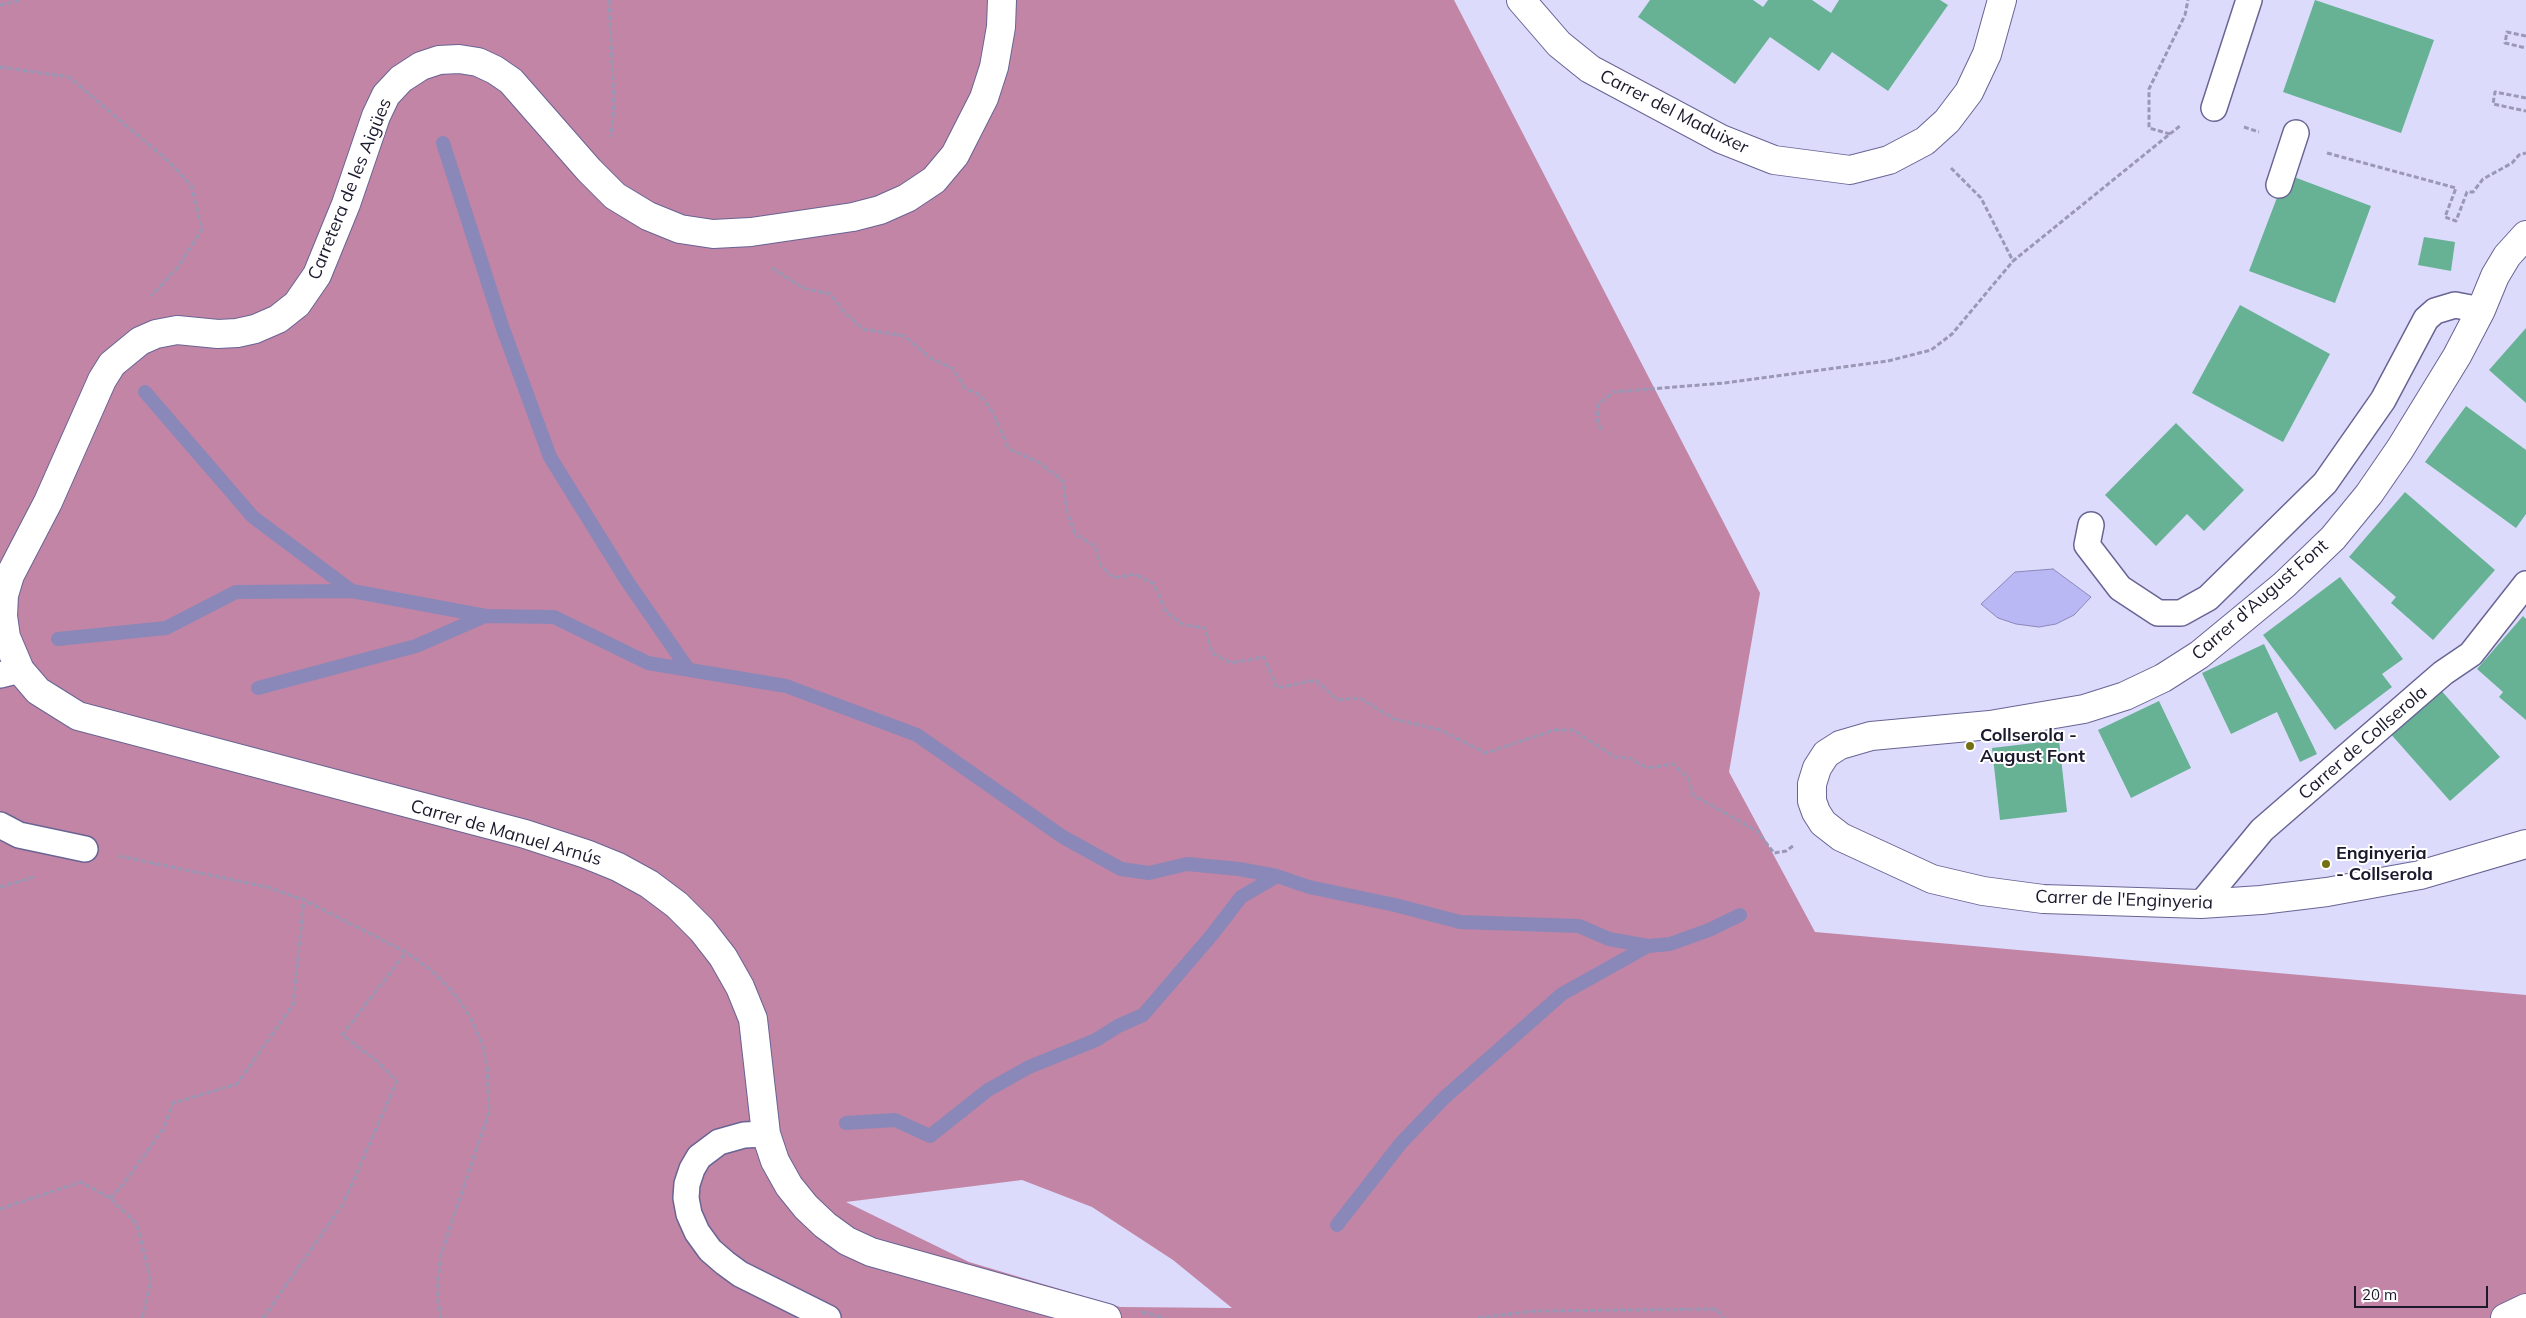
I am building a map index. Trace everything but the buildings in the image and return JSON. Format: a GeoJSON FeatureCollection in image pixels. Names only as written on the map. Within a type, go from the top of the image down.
{"type":"FeatureCollection","features":[{"type":"Feature","properties":{"kind":"street","name":"Carretera de les Aigües"},"geometry":{"type":"LineString","coordinates":[[48,502],[102,380],[112,364],[126,351],[148,337],[177,330],[218,334],[255,329],[278,319],[298,304],[317,275],[346,204],[376,116],[386,95],[402,79],[421,66],[439,60],[459,59],[478,62],[495,70],[511,81],[615,196],[648,216],[680,229],[713,234],[751,232],[853,217],[880,210],[907,198],[934,180],[955,156],[971,127],[994,66],[1001,27],[1002,0]]}},
{"type":"Feature","properties":{"kind":"street","name":"Carrer del Maduixer"},"geometry":{"type":"LineString","coordinates":[[1521,0],[1559,44],[1590,69],[1721,139],[1774,160],[1850,170],[1889,160],[1924,141],[1947,121],[1969,92],[1987,54],[2002,0]]}},
{"type":"Feature","properties":{"kind":"street","name":"Carrer d'August Font"},"geometry":{"type":"LineString","coordinates":[[1840,745],[1871,736],[1990,726],[2084,710],[2124,696],[2163,678],[2199,655],[2284,585],[2339,530],[2369,494],[2400,449],[2457,356],[2507,256],[2526,235]]}},
{"type":"Feature","properties":{"kind":"street","name":"Carrer de Manuel Arnús"},"geometry":{"type":"LineString","coordinates":[[48,502],[10,575],[4,595],[2,616],[10,672],[78,716],[525,834],[594,857],[618,867],[649,884],[677,905],[702,930],[723,957],[740,987],[753,1019],[766,1134],[775,1161],[789,1186],[819,1219],[847,1241],[871,1252],[1107,1318]]}},
{"type":"Feature","properties":{"kind":"street","name":"Carrer de l'Enginyeria"},"geometry":{"type":"LineString","coordinates":[[1840,745],[1826,754],[1817,768],[1812,784],[1812,801],[1823,823],[1841,837],[1932,879],[1983,891],[2043,899],[2201,904],[2261,900],[2420,875],[2526,844]]}},
{"type":"Feature","properties":{"kind":"street"},"geometry":{"type":"LineString","coordinates":[[2505,1318],[2526,1308]]}},
{"type":"Feature","properties":{"kind":"lane"},"geometry":{"type":"LineString","coordinates":[[2214,108],[2249,0]]}},
{"type":"Feature","properties":{"kind":"lane"},"geometry":{"type":"LineString","coordinates":[[2279,185],[2296,133]]}},
{"type":"Feature","properties":{"kind":"lane"},"geometry":{"type":"LineString","coordinates":[[2091,525],[2087,545],[2114,581],[2120,588],[2158,613],[2181,612],[2208,598],[2325,483],[2383,400],[2426,319],[2434,311],[2455,305],[2481,310]]}},
{"type":"Feature","properties":{"kind":"lane","name":"Carrer de Collserola"},"geometry":{"type":"LineString","coordinates":[[2201,904],[2262,830],[2443,673],[2471,654],[2526,584]]}},
{"type":"Feature","properties":{"kind":"lane"},"geometry":{"type":"LineString","coordinates":[[0,825],[19,835],[85,849]]}},
{"type":"Feature","properties":{"kind":"lane"},"geometry":{"type":"LineString","coordinates":[[766,1134],[744,1135],[719,1142],[699,1157],[692,1169],[687,1184],[686,1198],[689,1214],[697,1232],[725,1264],[740,1274],[828,1318]]}},
{"type":"Feature","properties":{"kind":"path"},"geometry":{"type":"LineString","coordinates":[[0,5],[21,0]]}},
{"type":"Feature","properties":{"kind":"path"},"geometry":{"type":"LineString","coordinates":[[606,187],[614,105],[609,0]]}},
{"type":"Feature","properties":{"kind":"path"},"geometry":{"type":"LineString","coordinates":[[2170,134],[2149,128],[2149,89],[2185,15],[2188,0]]}},
{"type":"Feature","properties":{"kind":"path"},"geometry":{"type":"LineString","coordinates":[[2526,36],[2507,32],[2505,43],[2526,48]]}},
{"type":"Feature","properties":{"kind":"path"},"geometry":{"type":"LineString","coordinates":[[0,67],[69,78],[167,160],[191,185],[202,229],[178,267],[147,300],[148,337]]}},
{"type":"Feature","properties":{"kind":"path"},"geometry":{"type":"LineString","coordinates":[[2526,98],[2495,92],[2493,104],[2526,111]]}},
{"type":"Feature","properties":{"kind":"path"},"geometry":{"type":"LineString","coordinates":[[1601,430],[1597,420],[1598,405],[1613,392],[1724,383],[1888,361],[1931,350],[1952,334],[2013,261],[2201,109],[2214,108]]}},
{"type":"Feature","properties":{"kind":"path"},"geometry":{"type":"LineString","coordinates":[[2240,126],[2264,134]]}},
{"type":"Feature","properties":{"kind":"path"},"geometry":{"type":"LineString","coordinates":[[1924,141],[1981,198],[2013,261]]}},
{"type":"Feature","properties":{"kind":"path"},"geometry":{"type":"LineString","coordinates":[[2323,152],[2456,188],[2445,217],[2456,220],[2466,192],[2473,192],[2483,179],[2512,163],[2518,155],[2526,153]]}},
{"type":"Feature","properties":{"kind":"path"},"geometry":{"type":"LineString","coordinates":[[763,264],[780,272],[803,288],[830,294],[844,312],[863,329],[904,336],[932,359],[952,368],[965,388],[980,395],[993,413],[1010,449],[1038,462],[1063,481],[1067,512],[1076,534],[1095,546],[1101,566],[1114,578],[1135,574],[1154,584],[1166,612],[1184,625],[1205,628],[1212,653],[1231,663],[1264,657],[1277,688],[1315,680],[1338,700],[1360,698],[1394,719],[1440,730],[1486,753],[1554,730],[1573,730],[1615,758],[1629,758],[1647,768],[1672,764],[1688,778],[1694,795],[1757,831],[1774,853],[1786,851],[1823,823]]}},
{"type":"Feature","properties":{"kind":"path"},"geometry":{"type":"LineString","coordinates":[[0,888],[50,872],[85,849],[267,886],[304,900],[406,952],[431,970],[452,991],[469,1015],[482,1043],[490,1089],[489,1112],[441,1254],[438,1278],[440,1318]]}},
{"type":"Feature","properties":{"kind":"path"},"geometry":{"type":"LineString","coordinates":[[110,1198],[122,1186],[163,1129],[173,1103],[237,1084],[292,1005],[304,900]]}},
{"type":"Feature","properties":{"kind":"path"},"geometry":{"type":"LineString","coordinates":[[263,1318],[343,1204],[397,1081],[377,1061],[342,1034],[406,952]]}},
{"type":"Feature","properties":{"kind":"path"},"geometry":{"type":"LineString","coordinates":[[0,1209],[81,1182],[110,1198],[137,1224],[152,1282],[142,1318]]}},
{"type":"Feature","properties":{"kind":"path"},"geometry":{"type":"LineString","coordinates":[[1478,1318],[1532,1311],[1716,1309],[1724,1318]]}},
{"type":"Feature","properties":{"kind":"path"},"geometry":{"type":"LineString","coordinates":[[1138,1311],[1164,1318]]}},
{"type":"Feature","properties":{"kind":"shaded area"},"geometry":{"type":"Polygon","coordinates":[[[0,0],[1454,0],[1760,593],[1729,772],[1815,932],[2526,995],[2526,1318],[0,1318],[0,0]],[[1022,1180],[846,1202],[969,1262],[1120,1307],[1232,1308],[1173,1260],[1092,1207],[1022,1180]]]}},
{"type":"Feature","properties":{"kind":"water"},"geometry":{"type":"Polygon","coordinates":[[[2053,569],[2091,597],[2074,615],[2056,624],[2039,627],[2016,624],[1998,618],[1981,604],[2015,572],[2053,569]]]}},
{"type":"Feature","properties":{"kind":"waterway"},"geometry":{"type":"LineString","coordinates":[[443,143],[502,326],[550,457],[627,581],[688,669]]}},
{"type":"Feature","properties":{"kind":"waterway"},"geometry":{"type":"LineString","coordinates":[[145,392],[253,517],[352,591],[486,616],[554,617],[648,663],[786,686],[917,735],[1063,837],[1121,869],[1149,873],[1187,864],[1239,869],[1277,876],[1309,887],[1395,905],[1460,922],[1579,926],[1609,939],[1648,946],[1670,944],[1709,930],[1740,915]]}},
{"type":"Feature","properties":{"kind":"waterway"},"geometry":{"type":"LineString","coordinates":[[58,639],[166,628],[236,592],[352,591]]}},
{"type":"Feature","properties":{"kind":"waterway"},"geometry":{"type":"LineString","coordinates":[[258,688],[416,646],[485,616]]}},
{"type":"Feature","properties":{"kind":"waterway"},"geometry":{"type":"LineString","coordinates":[[846,1123],[895,1120],[930,1136],[988,1090],[1029,1067],[1096,1040],[1118,1026],[1143,1015],[1211,936],[1241,897],[1277,876]]}},
{"type":"Feature","properties":{"kind":"waterway"},"geometry":{"type":"LineString","coordinates":[[1337,1225],[1401,1143],[1444,1098],[1562,994],[1648,946]]}},
{"type":"Feature","properties":{"kind":"place","name":"Collserola - August Font"},"geometry":{"type":"Point","coordinates":[1970,746]}},
{"type":"Feature","properties":{"kind":"place","name":"Enginyeria - Collserola"},"geometry":{"type":"Point","coordinates":[2326,864]}}]}
